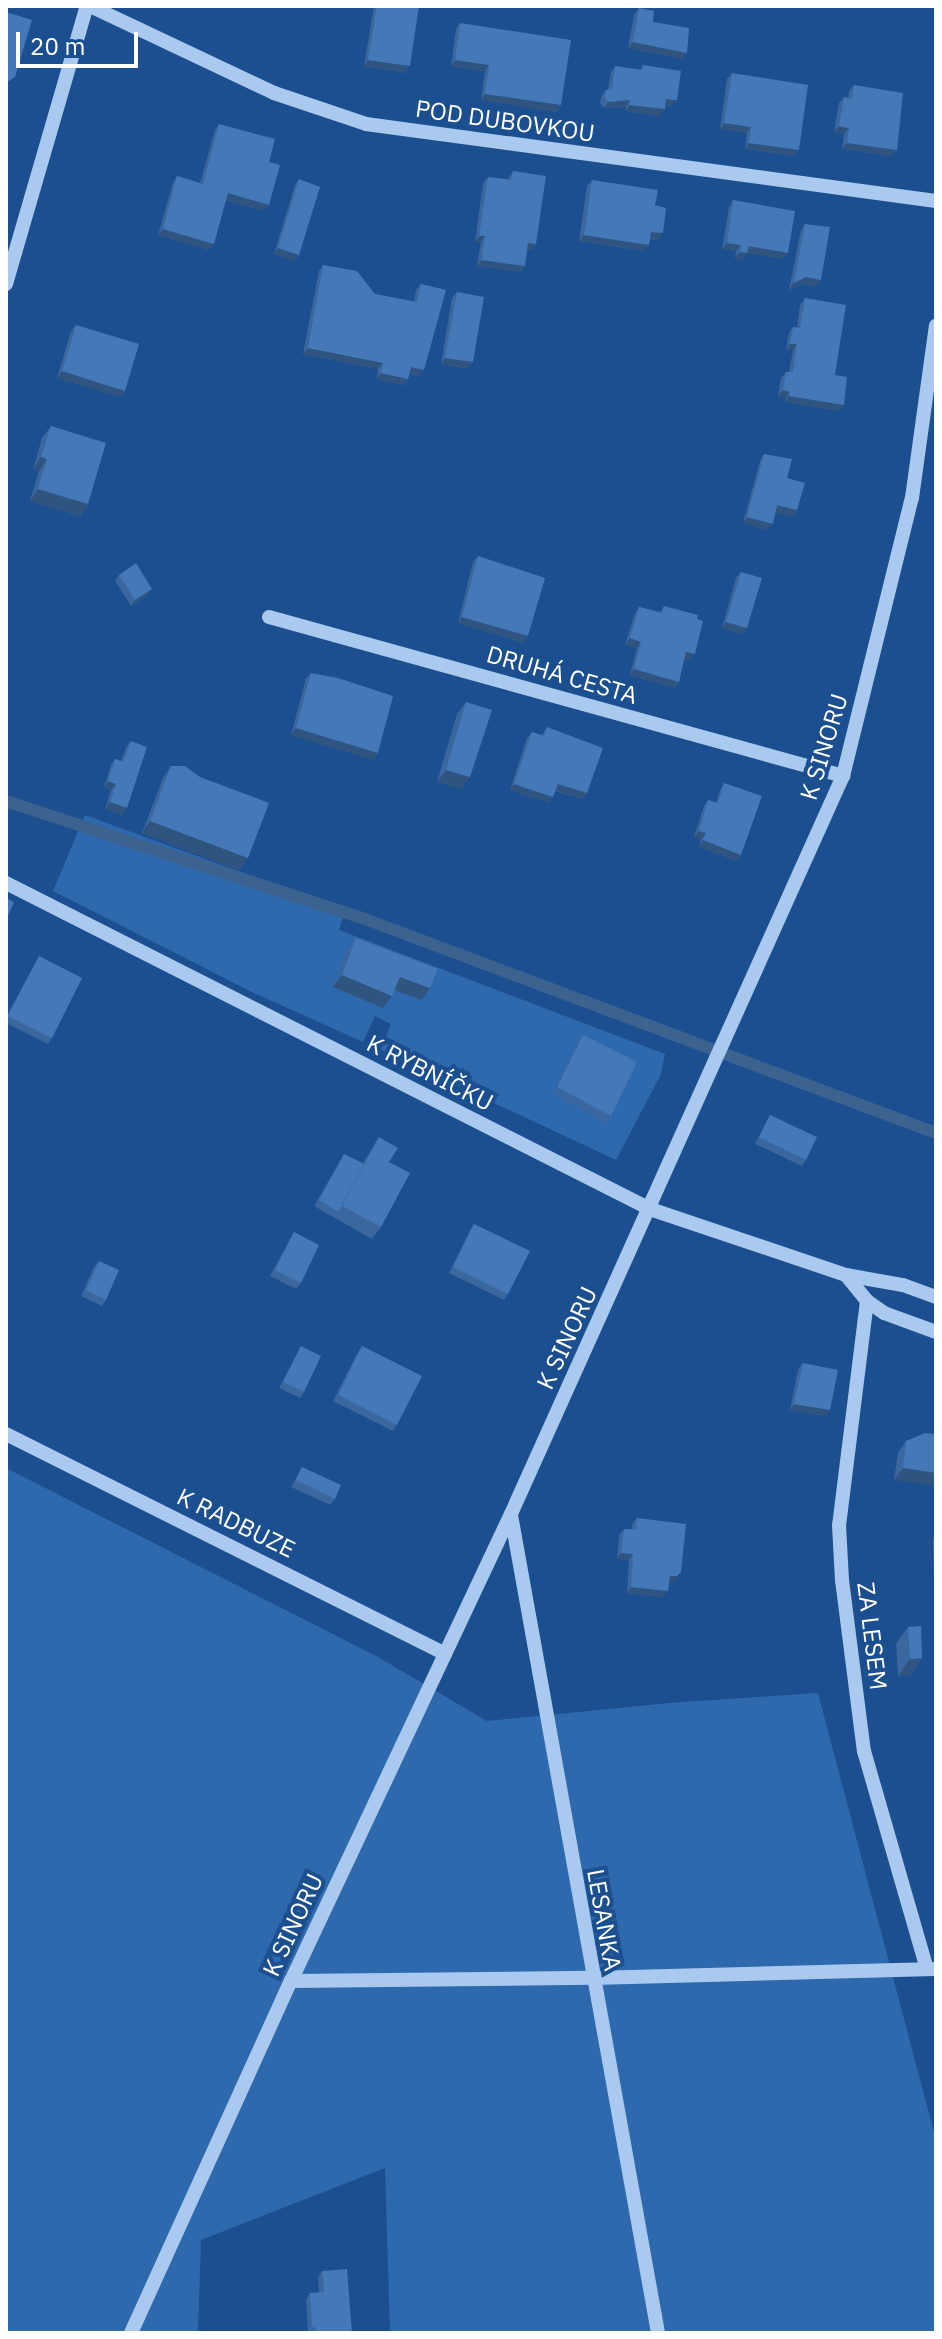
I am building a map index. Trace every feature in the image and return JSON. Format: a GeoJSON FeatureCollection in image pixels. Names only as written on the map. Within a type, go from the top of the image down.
{"type":"FeatureCollection","features":[{"type":"Feature","properties":{"kind":"street","name":"POD DUBOVKOU"},"geometry":{"type":"LineString","coordinates":[[89,6],[274,93],[366,124],[936,201]]}},
{"type":"Feature","properties":{"kind":"street"},"geometry":{"type":"LineString","coordinates":[[6,284],[89,6]]}},
{"type":"Feature","properties":{"kind":"street","name":"K SINORU"},"geometry":{"type":"LineString","coordinates":[[131,2333],[291,1981],[511,1514],[843,776],[912,498],[936,326]]}},
{"type":"Feature","properties":{"kind":"street","name":"DRUHÁ CESTA"},"geometry":{"type":"LineString","coordinates":[[269,617],[843,776]]}},
{"type":"Feature","properties":{"kind":"street","name":"K RYBNÍČKU"},"geometry":{"type":"LineString","coordinates":[[6,883],[650,1209],[846,1275],[903,1285],[936,1297]]}},
{"type":"Feature","properties":{"kind":"street"},"geometry":{"type":"LineString","coordinates":[[846,1275],[867,1301],[884,1313],[936,1332]]}},
{"type":"Feature","properties":{"kind":"street","name":"ZA LESEM"},"geometry":{"type":"LineString","coordinates":[[291,1981],[592,1978],[932,1969],[864,1751],[842,1580],[839,1525],[867,1301]]}},
{"type":"Feature","properties":{"kind":"street","name":"K RADBUZE"},"geometry":{"type":"LineString","coordinates":[[6,1434],[445,1654]]}},
{"type":"Feature","properties":{"kind":"street","name":"LESANKA"},"geometry":{"type":"LineString","coordinates":[[511,1514],[658,2333]]}},
{"type":"Feature","properties":{"kind":"shaded area"},"geometry":{"type":"Polygon","coordinates":[[[85,815],[345,910],[339,930],[665,1054],[661,1074],[616,1160],[381,1050],[391,1024],[375,1016],[363,1042],[252,992],[53,891],[85,815]]]}},
{"type":"Feature","properties":{"kind":"shaded area"},"geometry":{"type":"Polygon","coordinates":[[[6,1468],[378,1657],[487,1721],[669,1703],[818,1693],[936,2140],[936,2333],[390,2333],[385,2168],[201,2240],[198,2333],[6,2333],[6,1468]]]}},
{"type":"Feature","properties":{"kind":"building"},"geometry":{"type":"Polygon","coordinates":[[[377,6],[419,6],[410,66],[368,60],[377,6]]]}},
{"type":"Feature","properties":{"kind":"building"},"geometry":{"type":"Polygon","coordinates":[[[639,8],[654,11],[653,22],[689,28],[687,53],[633,42],[639,8]]]}},
{"type":"Feature","properties":{"kind":"building"},"geometry":{"type":"Polygon","coordinates":[[[6,12],[32,20],[15,77],[6,83],[6,12]]]}},
{"type":"Feature","properties":{"kind":"building"},"geometry":{"type":"Polygon","coordinates":[[[460,23],[571,40],[561,105],[485,94],[489,65],[455,60],[460,23]]]}},
{"type":"Feature","properties":{"kind":"building"},"geometry":{"type":"Polygon","coordinates":[[[643,65],[681,71],[677,100],[666,99],[665,109],[630,105],[630,100],[608,102],[606,90],[612,88],[615,66],[642,70],[643,65]]]}},
{"type":"Feature","properties":{"kind":"building"},"geometry":{"type":"Polygon","coordinates":[[[732,73],[808,85],[799,150],[749,143],[751,127],[724,123],[732,73]]]}},
{"type":"Feature","properties":{"kind":"building"},"geometry":{"type":"Polygon","coordinates":[[[854,85],[903,93],[897,150],[847,143],[849,128],[839,126],[844,97],[852,99],[854,85]]]}},
{"type":"Feature","properties":{"kind":"building"},"geometry":{"type":"Polygon","coordinates":[[[219,124],[275,139],[269,162],[280,165],[269,205],[228,193],[214,244],[163,229],[177,176],[203,184],[219,124]]]}},
{"type":"Feature","properties":{"kind":"building"},"geometry":{"type":"Polygon","coordinates":[[[513,171],[546,176],[536,244],[528,243],[525,266],[482,260],[485,236],[479,236],[488,177],[511,180],[513,171]]]}},
{"type":"Feature","properties":{"kind":"building"},"geometry":{"type":"Polygon","coordinates":[[[299,179],[320,187],[299,255],[278,248],[299,179]]]}},
{"type":"Feature","properties":{"kind":"building"},"geometry":{"type":"Polygon","coordinates":[[[592,180],[658,190],[655,205],[666,208],[663,233],[651,232],[649,245],[584,235],[592,180]]]}},
{"type":"Feature","properties":{"kind":"building"},"geometry":{"type":"Polygon","coordinates":[[[733,200],[795,211],[788,253],[749,246],[747,253],[740,252],[741,245],[727,243],[733,200]]]}},
{"type":"Feature","properties":{"kind":"building"},"geometry":{"type":"Polygon","coordinates":[[[805,224],[830,227],[821,280],[806,277],[794,283],[805,224]]]}},
{"type":"Feature","properties":{"kind":"building"},"geometry":{"type":"Polygon","coordinates":[[[323,265],[357,271],[375,294],[417,302],[421,284],[446,290],[424,370],[411,367],[408,379],[381,373],[383,363],[308,348],[323,265]]]}},
{"type":"Feature","properties":{"kind":"building"},"geometry":{"type":"Polygon","coordinates":[[[457,292],[484,297],[473,362],[445,358],[457,292]]]}},
{"type":"Feature","properties":{"kind":"building"},"geometry":{"type":"Polygon","coordinates":[[[805,298],[846,305],[835,375],[847,377],[844,405],[789,396],[790,392],[783,390],[786,372],[793,372],[797,344],[790,344],[793,327],[800,328],[805,298]]]}},
{"type":"Feature","properties":{"kind":"building"},"geometry":{"type":"Polygon","coordinates":[[[76,325],[139,344],[125,391],[62,371],[76,325]]]}},
{"type":"Feature","properties":{"kind":"building"},"geometry":{"type":"Polygon","coordinates":[[[51,426],[106,443],[88,504],[38,489],[47,459],[41,457],[51,426]]]}},
{"type":"Feature","properties":{"kind":"building"},"geometry":{"type":"Polygon","coordinates":[[[764,454],[792,459],[787,478],[805,483],[797,510],[777,505],[773,524],[747,517],[764,454]]]}},
{"type":"Feature","properties":{"kind":"building"},"geometry":{"type":"Polygon","coordinates":[[[478,556],[545,578],[528,636],[462,617],[478,556]]]}},
{"type":"Feature","properties":{"kind":"building"},"geometry":{"type":"Polygon","coordinates":[[[136,563],[152,589],[135,600],[119,575],[136,563]]]}},
{"type":"Feature","properties":{"kind":"building"},"geometry":{"type":"Polygon","coordinates":[[[741,572],[762,578],[747,628],[726,622],[741,572]]]}},
{"type":"Feature","properties":{"kind":"building"},"geometry":{"type":"Polygon","coordinates":[[[664,606],[698,615],[697,619],[703,621],[695,654],[686,652],[679,682],[634,669],[641,642],[630,638],[639,607],[662,613],[664,606]]]}},
{"type":"Feature","properties":{"kind":"building"},"geometry":{"type":"Polygon","coordinates":[[[311,673],[338,678],[393,696],[378,753],[296,728],[311,673]]]}},
{"type":"Feature","properties":{"kind":"building"},"geometry":{"type":"Polygon","coordinates":[[[466,702],[492,710],[470,777],[446,770],[466,702]]]}},
{"type":"Feature","properties":{"kind":"building"},"geometry":{"type":"Polygon","coordinates":[[[547,727],[603,748],[587,793],[558,784],[553,797],[514,784],[532,732],[544,736],[547,727]]]}},
{"type":"Feature","properties":{"kind":"building"},"geometry":{"type":"Polygon","coordinates":[[[131,741],[147,747],[127,808],[110,802],[116,784],[108,781],[115,759],[123,762],[131,741]]]}},
{"type":"Feature","properties":{"kind":"building"},"geometry":{"type":"Polygon","coordinates":[[[171,766],[185,766],[200,777],[269,803],[248,858],[150,821],[171,766]]]}},
{"type":"Feature","properties":{"kind":"building"},"geometry":{"type":"Polygon","coordinates":[[[724,783],[762,796],[741,855],[703,840],[706,833],[699,831],[708,800],[718,803],[724,783]]]}},
{"type":"Feature","properties":{"kind":"building"},"geometry":{"type":"Polygon","coordinates":[[[6,898],[14,902],[6,920],[6,898]]]}},
{"type":"Feature","properties":{"kind":"building"},"geometry":{"type":"Polygon","coordinates":[[[356,938],[438,969],[430,988],[400,977],[392,996],[342,975],[356,938]]]}},
{"type":"Feature","properties":{"kind":"building"},"geometry":{"type":"Polygon","coordinates":[[[39,956],[82,978],[52,1038],[8,1016],[39,956]]]}},
{"type":"Feature","properties":{"kind":"building"},"geometry":{"type":"Polygon","coordinates":[[[583,1035],[637,1062],[611,1116],[557,1087],[583,1035]]]}},
{"type":"Feature","properties":{"kind":"building"},"geometry":{"type":"Polygon","coordinates":[[[770,1115],[817,1137],[806,1160],[759,1137],[770,1115]]]}},
{"type":"Feature","properties":{"kind":"building"},"geometry":{"type":"Polygon","coordinates":[[[379,1137],[398,1148],[389,1162],[410,1173],[381,1227],[342,1206],[379,1137]]]}},
{"type":"Feature","properties":{"kind":"building"},"geometry":{"type":"Polygon","coordinates":[[[344,1154],[364,1164],[338,1212],[319,1200],[344,1154]]]}},
{"type":"Feature","properties":{"kind":"building"},"geometry":{"type":"Polygon","coordinates":[[[474,1224],[530,1251],[508,1294],[453,1267],[474,1224]]]}},
{"type":"Feature","properties":{"kind":"building"},"geometry":{"type":"Polygon","coordinates":[[[294,1232],[319,1245],[301,1283],[275,1270],[294,1232]]]}},
{"type":"Feature","properties":{"kind":"building"},"geometry":{"type":"Polygon","coordinates":[[[99,1261],[119,1270],[106,1300],[86,1290],[99,1261]]]}},
{"type":"Feature","properties":{"kind":"building"},"geometry":{"type":"Polygon","coordinates":[[[301,1346],[321,1356],[304,1392],[283,1382],[301,1346]]]}},
{"type":"Feature","properties":{"kind":"building"},"geometry":{"type":"Polygon","coordinates":[[[362,1346],[422,1376],[397,1425],[338,1395],[362,1346]]]}},
{"type":"Feature","properties":{"kind":"building"},"geometry":{"type":"Polygon","coordinates":[[[803,1363],[838,1370],[830,1410],[794,1404],[803,1363]]]}},
{"type":"Feature","properties":{"kind":"building"},"geometry":{"type":"Polygon","coordinates":[[[925,1433],[936,1434],[936,1473],[903,1468],[906,1441],[925,1433]]]}},
{"type":"Feature","properties":{"kind":"building"},"geometry":{"type":"Polygon","coordinates":[[[302,1467],[341,1485],[335,1499],[296,1480],[302,1467]]]}},
{"type":"Feature","properties":{"kind":"building"},"geometry":{"type":"Polygon","coordinates":[[[637,1518],[686,1524],[681,1572],[670,1576],[668,1591],[631,1587],[633,1554],[621,1553],[624,1529],[636,1530],[637,1518]]]}},
{"type":"Feature","properties":{"kind":"building"},"geometry":{"type":"Polygon","coordinates":[[[921,1626],[922,1658],[910,1659],[908,1627],[921,1626]]]}},
{"type":"Feature","properties":{"kind":"building"},"geometry":{"type":"Polygon","coordinates":[[[347,2269],[352,2333],[320,2333],[312,2326],[310,2293],[324,2292],[322,2271],[347,2269]]]}},
{"type":"Feature","properties":{"kind":"waterway"},"geometry":{"type":"LineString","coordinates":[[6,801],[365,919],[936,1133]]}}]}
